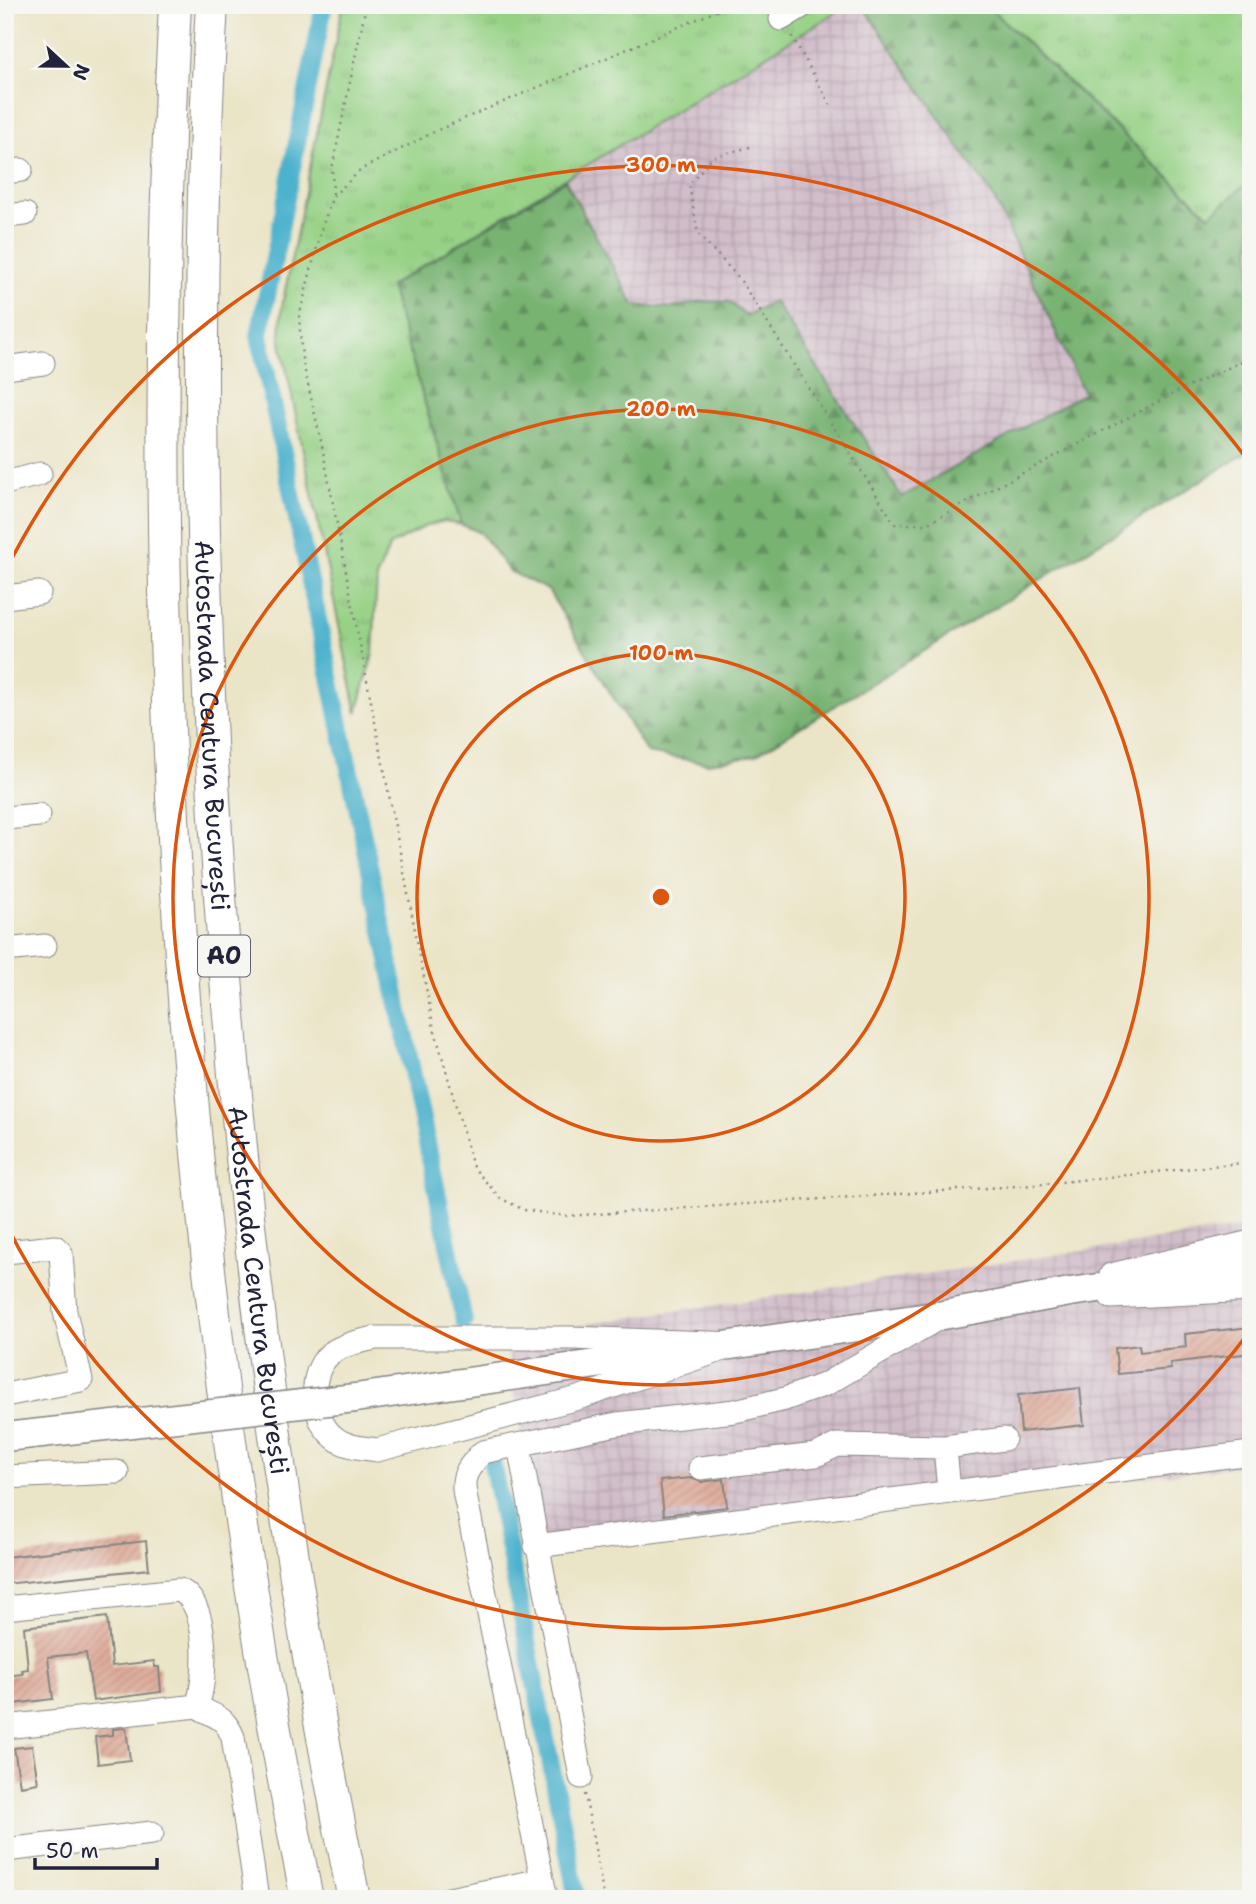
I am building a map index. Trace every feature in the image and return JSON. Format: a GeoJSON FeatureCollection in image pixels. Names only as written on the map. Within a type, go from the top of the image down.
{"type":"FeatureCollection","features":[{"type":"Feature","properties":{"kind":"highway","name":"Autostrada Centura București"},"geometry":{"type":"LineString","coordinates":[[175,5],[165,301],[165,524],[170,709],[189,1046],[220,1375],[249,1588],[307,1899]]}},
{"type":"Feature","properties":{"kind":"highway","name":"Autostrada Centura București"},"geometry":{"type":"LineString","coordinates":[[212,5],[203,175],[202,521],[223,943],[265,1369],[294,1581],[354,1899]]}},
{"type":"Feature","properties":{"kind":"main road"},"geometry":{"type":"LineString","coordinates":[[5,1437],[355,1398],[943,1315],[1070,1292],[1251,1267]]}},
{"type":"Feature","properties":{"kind":"street"},"geometry":{"type":"LineString","coordinates":[[781,19],[804,5]]}},
{"type":"Feature","properties":{"kind":"street"},"geometry":{"type":"LineString","coordinates":[[5,368],[43,363]]}},
{"type":"Feature","properties":{"kind":"street"},"geometry":{"type":"LineString","coordinates":[[5,483],[40,474]]}},
{"type":"Feature","properties":{"kind":"street"},"geometry":{"type":"LineString","coordinates":[[5,597],[40,593]]}},
{"type":"Feature","properties":{"kind":"street"},"geometry":{"type":"LineString","coordinates":[[5,818],[39,815]]}},
{"type":"Feature","properties":{"kind":"street"},"geometry":{"type":"LineString","coordinates":[[5,950],[45,946]]}},
{"type":"Feature","properties":{"kind":"street"},"geometry":{"type":"LineString","coordinates":[[1070,1292],[1095,1278],[1251,1242]]}},
{"type":"Feature","properties":{"kind":"street"},"geometry":{"type":"LineString","coordinates":[[5,1252],[55,1247],[61,1253],[65,1312],[81,1380],[5,1395]]}},
{"type":"Feature","properties":{"kind":"street"},"geometry":{"type":"LineString","coordinates":[[1070,1292],[1098,1298],[1251,1290]]}},
{"type":"Feature","properties":{"kind":"street"},"geometry":{"type":"LineString","coordinates":[[449,1899],[544,1889],[463,1476],[467,1467],[483,1452],[617,1424],[735,1411],[785,1399],[826,1384],[943,1315]]}},
{"type":"Feature","properties":{"kind":"street"},"geometry":{"type":"LineString","coordinates":[[376,1338],[571,1338],[739,1344],[579,1398],[377,1450],[335,1439],[322,1423],[316,1407],[317,1375],[322,1364],[341,1348],[376,1338]]}},
{"type":"Feature","properties":{"kind":"street"},"geometry":{"type":"LineString","coordinates":[[700,1468],[816,1455],[837,1444],[945,1447],[1004,1440]]}},
{"type":"Feature","properties":{"kind":"street"},"geometry":{"type":"LineString","coordinates":[[519,1446],[581,1777]]}},
{"type":"Feature","properties":{"kind":"street"},"geometry":{"type":"LineString","coordinates":[[945,1447],[949,1491]]}},
{"type":"Feature","properties":{"kind":"street"},"geometry":{"type":"LineString","coordinates":[[536,1546],[1251,1453]]}},
{"type":"Feature","properties":{"kind":"street"},"geometry":{"type":"LineString","coordinates":[[5,1477],[117,1472]]}},
{"type":"Feature","properties":{"kind":"street"},"geometry":{"type":"LineString","coordinates":[[5,1608],[179,1591],[188,1594],[198,1610],[204,1669],[203,1689],[197,1706]]}},
{"type":"Feature","properties":{"kind":"street"},"geometry":{"type":"LineString","coordinates":[[5,1727],[197,1706],[219,1716],[233,1737],[257,1899]]}},
{"type":"Feature","properties":{"kind":"street"},"geometry":{"type":"LineString","coordinates":[[5,1850],[152,1833]]}},
{"type":"Feature","properties":{"kind":"path"},"geometry":{"type":"LineString","coordinates":[[366,5],[332,169],[333,196],[322,227],[299,317],[303,359],[433,1024],[472,1167],[500,1198],[524,1210],[567,1216],[1033,1185],[1251,1162]]}},
{"type":"Feature","properties":{"kind":"path"},"geometry":{"type":"LineString","coordinates":[[333,196],[362,169],[440,130],[730,5]]}},
{"type":"Feature","properties":{"kind":"path"},"geometry":{"type":"LineString","coordinates":[[781,19],[831,106]]}},
{"type":"Feature","properties":{"kind":"path"},"geometry":{"type":"LineString","coordinates":[[750,147],[712,157],[689,185],[698,234],[739,278],[895,524],[926,524],[1171,395],[1251,357]]}},
{"type":"Feature","properties":{"kind":"path"},"geometry":{"type":"LineString","coordinates":[[581,1777],[604,1899]]}},
{"type":"Feature","properties":{"kind":"shaded area"},"geometry":{"type":"Polygon","coordinates":[[[343,5],[1251,5],[1251,450],[755,755],[708,763],[647,753],[548,590],[509,571],[480,533],[444,521],[426,526],[390,545],[381,561],[377,576],[373,654],[357,713],[280,338],[282,306],[343,5]]]}},
{"type":"Feature","properties":{"kind":"shaded area"},"geometry":{"type":"Polygon","coordinates":[[[1251,1226],[1251,1465],[537,1542],[505,1336],[1251,1226]]]}},
{"type":"Feature","properties":{"kind":"green space"},"geometry":{"type":"Polygon","coordinates":[[[343,5],[848,5],[390,286],[461,524],[444,521],[426,526],[390,545],[377,576],[373,654],[357,713],[280,338],[282,306],[343,5]]]}},
{"type":"Feature","properties":{"kind":"green space"},"geometry":{"type":"Polygon","coordinates":[[[862,5],[987,5],[1209,216],[1251,180],[1251,450],[755,755],[708,763],[647,753],[548,590],[509,571],[480,533],[461,524],[390,286],[565,180],[634,305],[670,308],[703,301],[729,302],[746,316],[774,301],[902,497],[1084,393],[994,198],[862,5]]]}},
{"type":"Feature","properties":{"kind":"green space"},"geometry":{"type":"Polygon","coordinates":[[[987,5],[1251,5],[1251,180],[1210,216],[987,5]]]}},
{"type":"Feature","properties":{"kind":"building"},"geometry":{"type":"Polygon","coordinates":[[[1251,1327],[1251,1353],[1170,1363],[1171,1369],[1118,1374],[1115,1348],[1139,1345],[1140,1352],[1186,1347],[1185,1334],[1251,1327]]]}},
{"type":"Feature","properties":{"kind":"building"},"geometry":{"type":"Polygon","coordinates":[[[1080,1388],[1084,1425],[1021,1432],[1018,1395],[1080,1388]]]}},
{"type":"Feature","properties":{"kind":"building"},"geometry":{"type":"Polygon","coordinates":[[[691,1478],[701,1482],[724,1479],[727,1507],[664,1515],[660,1481],[691,1478]]]}},
{"type":"Feature","properties":{"kind":"building"},"geometry":{"type":"Polygon","coordinates":[[[146,1541],[149,1569],[5,1584],[5,1557],[146,1541]]]}},
{"type":"Feature","properties":{"kind":"building"},"geometry":{"type":"Polygon","coordinates":[[[107,1617],[112,1666],[154,1661],[155,1667],[159,1667],[161,1692],[93,1701],[86,1653],[48,1657],[53,1699],[5,1705],[5,1676],[23,1674],[22,1670],[28,1669],[24,1627],[107,1617]]]}},
{"type":"Feature","properties":{"kind":"building"},"geometry":{"type":"Polygon","coordinates":[[[126,1728],[130,1760],[98,1764],[95,1737],[113,1735],[113,1729],[126,1728]]]}},
{"type":"Feature","properties":{"kind":"building"},"geometry":{"type":"Polygon","coordinates":[[[32,1746],[38,1783],[20,1786],[14,1748],[32,1746]]]}},
{"type":"Feature","properties":{"kind":"waterway"},"geometry":{"type":"LineString","coordinates":[[324,5],[259,336],[464,1321]]}},
{"type":"Feature","properties":{"kind":"waterway"},"geometry":{"type":"LineString","coordinates":[[490,1452],[577,1899]]}}]}
